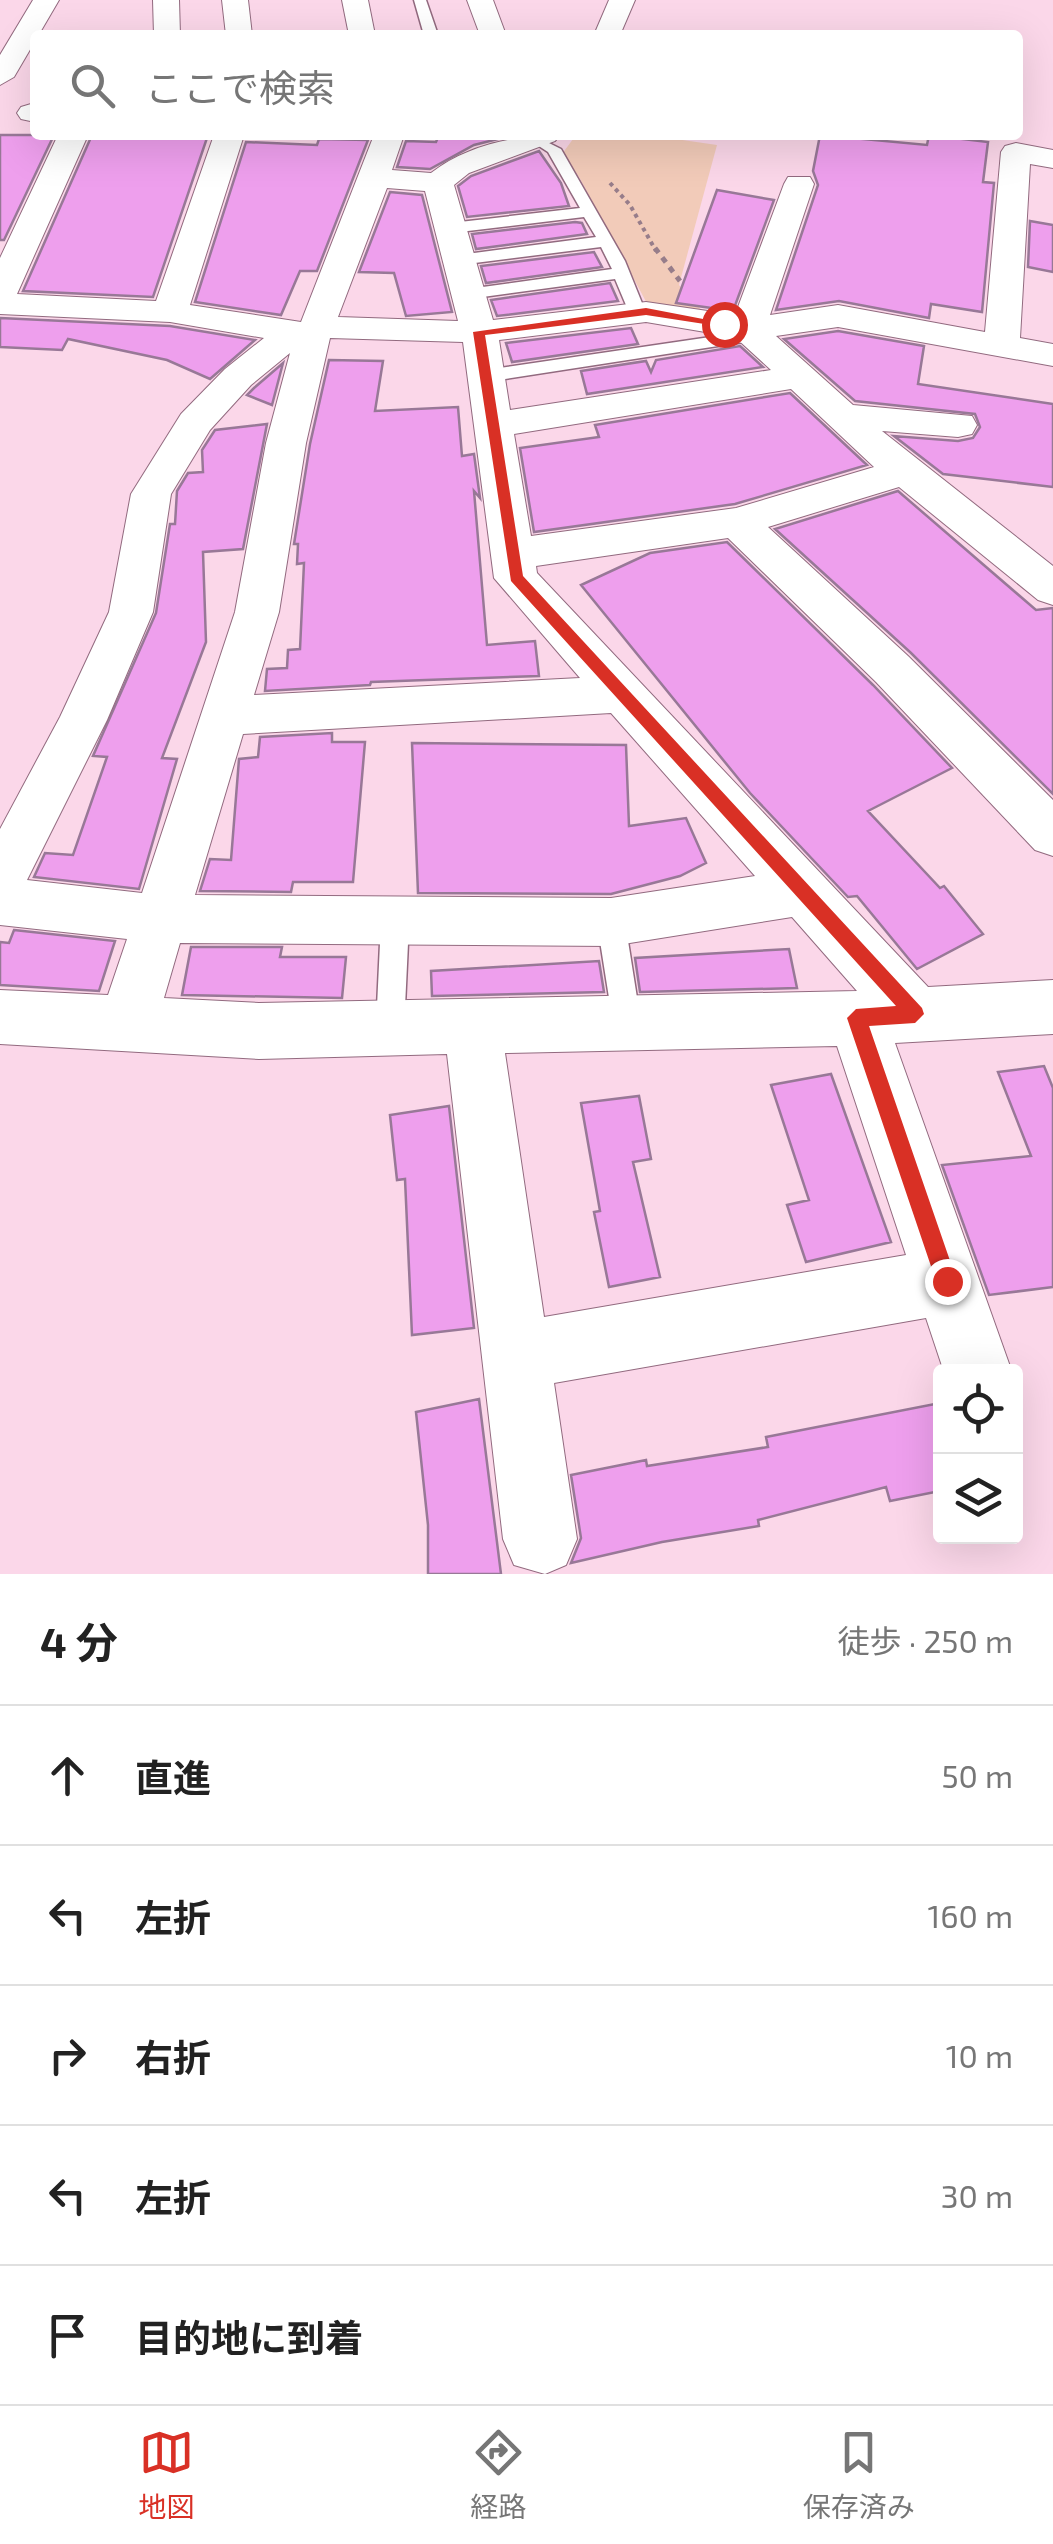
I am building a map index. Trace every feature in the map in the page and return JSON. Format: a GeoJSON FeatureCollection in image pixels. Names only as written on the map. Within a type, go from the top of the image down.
{"type":"FeatureCollection","features":[{"type":"Feature","properties":{"kind":"street"},"geometry":{"type":"LineString","coordinates":[[0,77],[46,0]]}},
{"type":"Feature","properties":{"kind":"street"},"geometry":{"type":"LineString","coordinates":[[166,0],[167,30]]}},
{"type":"Feature","properties":{"kind":"street"},"geometry":{"type":"LineString","coordinates":[[235,0],[238,30]]}},
{"type":"Feature","properties":{"kind":"street"},"geometry":{"type":"LineString","coordinates":[[355,0],[361,30]]}},
{"type":"Feature","properties":{"kind":"street"},"geometry":{"type":"LineString","coordinates":[[480,0],[492,30]]}},
{"type":"Feature","properties":{"kind":"street"},"geometry":{"type":"LineString","coordinates":[[609,30],[622,0]]}},
{"type":"Feature","properties":{"kind":"street"},"geometry":{"type":"LineString","coordinates":[[0,294],[72,140]]}},
{"type":"Feature","properties":{"kind":"street"},"geometry":{"type":"LineString","coordinates":[[170,312],[227,140]]}},
{"type":"Feature","properties":{"kind":"street"},"geometry":{"type":"LineString","coordinates":[[128,1023],[256,612],[308,331],[387,140]]}},
{"type":"Feature","properties":{"kind":"street"},"geometry":{"type":"LineString","coordinates":[[374,178],[438,183],[458,167],[540,140]]}},
{"type":"Feature","properties":{"kind":"street"},"geometry":{"type":"LineString","coordinates":[[1002,344],[1016,152],[1053,158]]}},
{"type":"Feature","properties":{"kind":"street"},"geometry":{"type":"LineString","coordinates":[[438,183],[486,376],[516,578],[804,892],[886,1016],[947,1281],[975,1364]]}},
{"type":"Feature","properties":{"kind":"street"},"geometry":{"type":"LineString","coordinates":[[741,330],[798,184]]}},
{"type":"Feature","properties":{"kind":"street"},"geometry":{"type":"LineString","coordinates":[[0,880],[83,720],[131,612],[151,494],[195,422],[238,377],[308,331],[464,279],[741,330],[838,316],[1053,355]]}},
{"type":"Feature","properties":{"kind":"street"},"geometry":{"type":"LineString","coordinates":[[0,304],[170,312],[308,331]]}},
{"type":"Feature","properties":{"kind":"street"},"geometry":{"type":"LineString","coordinates":[[741,330],[906,471],[1053,589]]}},
{"type":"Feature","properties":{"kind":"street"},"geometry":{"type":"LineString","coordinates":[[494,425],[796,376]]}},
{"type":"Feature","properties":{"kind":"street"},"geometry":{"type":"LineString","coordinates":[[841,416],[958,425]]}},
{"type":"Feature","properties":{"kind":"street"},"geometry":{"type":"LineString","coordinates":[[512,554],[736,522],[906,471]]}},
{"type":"Feature","properties":{"kind":"street"},"geometry":{"type":"LineString","coordinates":[[736,522],[892,669],[1053,834]]}},
{"type":"Feature","properties":{"kind":"street"},"geometry":{"type":"LineString","coordinates":[[224,716],[622,694]]}},
{"type":"Feature","properties":{"kind":"street"},"geometry":{"type":"LineString","coordinates":[[0,901],[160,919],[610,922],[804,892]]}},
{"type":"Feature","properties":{"kind":"street"},"geometry":{"type":"LineString","coordinates":[[0,1016],[260,1031],[1052,1009]]}},
{"type":"Feature","properties":{"kind":"street"},"geometry":{"type":"LineString","coordinates":[[472,1026],[540,1539]]}},
{"type":"Feature","properties":{"kind":"street"},"geometry":{"type":"LineString","coordinates":[[516,1356],[947,1281]]}},
{"type":"Feature","properties":{"kind":"lane"},"geometry":{"type":"LineString","coordinates":[[420,0],[429,30]]}},
{"type":"Feature","properties":{"kind":"lane"},"geometry":{"type":"LineString","coordinates":[[544,140],[606,241],[637,313]]}},
{"type":"Feature","properties":{"kind":"lane"},"geometry":{"type":"LineString","coordinates":[[464,279],[590,212]]}},
{"type":"Feature","properties":{"kind":"lane"},"geometry":{"type":"LineString","coordinates":[[464,279],[606,241]]}},
{"type":"Feature","properties":{"kind":"lane"},"geometry":{"type":"LineString","coordinates":[[464,279],[622,273]]}},
{"type":"Feature","properties":{"kind":"lane"},"geometry":{"type":"LineString","coordinates":[[486,376],[741,330]]}},
{"type":"Feature","properties":{"kind":"lane"},"geometry":{"type":"LineString","coordinates":[[390,1028],[395,922]]}},
{"type":"Feature","properties":{"kind":"lane"},"geometry":{"type":"LineString","coordinates":[[610,922],[627,1023]]}},
{"type":"Feature","properties":{"kind":"path"},"geometry":{"type":"LineString","coordinates":[[545,140],[576,155],[626,196],[660,263],[741,330]]}},
{"type":"Feature","properties":{"kind":"shaded area"},"geometry":{"type":"Polygon","coordinates":[[[572,140],[682,140],[717,145],[679,285],[705,314],[650,309],[579,177],[562,154],[572,140]]]}},
{"type":"Feature","properties":{"kind":"building"},"geometry":{"type":"Polygon","coordinates":[[[0,135],[52,140],[4,240],[0,240],[0,135]]]}},
{"type":"Feature","properties":{"kind":"building"},"geometry":{"type":"Polygon","coordinates":[[[90,140],[206,140],[153,297],[23,291],[90,140]]]}},
{"type":"Feature","properties":{"kind":"building"},"geometry":{"type":"Polygon","coordinates":[[[319,140],[368,140],[317,271],[300,271],[281,315],[195,302],[246,142],[317,145],[319,140]]]}},
{"type":"Feature","properties":{"kind":"building"},"geometry":{"type":"Polygon","coordinates":[[[494,140],[474,145],[430,169],[397,167],[406,141],[494,140]]]}},
{"type":"Feature","properties":{"kind":"building"},"geometry":{"type":"Polygon","coordinates":[[[819,140],[927,145],[928,140],[988,142],[983,182],[994,183],[982,312],[931,304],[929,318],[839,301],[776,310],[818,185],[813,171],[819,140]]]}},
{"type":"Feature","properties":{"kind":"building"},"geometry":{"type":"Polygon","coordinates":[[[539,151],[561,183],[569,206],[467,217],[458,186],[471,176],[539,151]]]}},
{"type":"Feature","properties":{"kind":"building"},"geometry":{"type":"Polygon","coordinates":[[[717,190],[774,200],[733,311],[676,303],[717,190]]]}},
{"type":"Feature","properties":{"kind":"building"},"geometry":{"type":"Polygon","coordinates":[[[390,192],[422,195],[452,312],[406,316],[394,273],[359,272],[390,192]]]}},
{"type":"Feature","properties":{"kind":"building"},"geometry":{"type":"Polygon","coordinates":[[[1030,221],[1053,225],[1053,272],[1028,267],[1030,221]]]}},
{"type":"Feature","properties":{"kind":"building"},"geometry":{"type":"Polygon","coordinates":[[[582,223],[587,234],[476,249],[472,234],[582,223]]]}},
{"type":"Feature","properties":{"kind":"building"},"geometry":{"type":"Polygon","coordinates":[[[594,252],[602,267],[486,283],[481,266],[594,252]]]}},
{"type":"Feature","properties":{"kind":"building"},"geometry":{"type":"Polygon","coordinates":[[[610,283],[618,301],[497,316],[491,300],[610,283]]]}},
{"type":"Feature","properties":{"kind":"building"},"geometry":{"type":"Polygon","coordinates":[[[0,318],[170,326],[255,340],[210,379],[167,360],[68,339],[62,350],[0,347],[0,318]]]}},
{"type":"Feature","properties":{"kind":"building"},"geometry":{"type":"Polygon","coordinates":[[[631,328],[638,344],[512,362],[506,343],[631,328]]]}},
{"type":"Feature","properties":{"kind":"building"},"geometry":{"type":"Polygon","coordinates":[[[838,331],[924,346],[918,384],[1053,404],[1053,487],[943,474],[894,436],[958,441],[973,438],[980,427],[975,414],[855,401],[784,339],[838,331]]]}},
{"type":"Feature","properties":{"kind":"building"},"geometry":{"type":"Polygon","coordinates":[[[740,346],[763,367],[587,394],[581,371],[646,361],[651,372],[656,360],[740,346]]]}},
{"type":"Feature","properties":{"kind":"building"},"geometry":{"type":"Polygon","coordinates":[[[329,360],[383,361],[375,411],[458,407],[462,456],[474,454],[480,498],[474,491],[487,645],[535,641],[539,676],[371,682],[265,691],[267,669],[287,668],[288,650],[300,649],[304,563],[297,564],[298,544],[294,544],[329,360]]]}},
{"type":"Feature","properties":{"kind":"building"},"geometry":{"type":"Polygon","coordinates":[[[283,363],[272,405],[247,395],[254,388],[283,363]]]}},
{"type":"Feature","properties":{"kind":"building"},"geometry":{"type":"Polygon","coordinates":[[[790,393],[867,465],[735,504],[534,532],[520,448],[599,437],[595,425],[790,393]]]}},
{"type":"Feature","properties":{"kind":"building"},"geometry":{"type":"Polygon","coordinates":[[[267,424],[243,549],[203,552],[206,642],[162,758],[177,759],[139,889],[34,877],[45,853],[73,855],[107,757],[93,756],[156,613],[170,524],[175,524],[177,491],[188,473],[203,472],[202,450],[215,430],[267,424]]]}},
{"type":"Feature","properties":{"kind":"building"},"geometry":{"type":"Polygon","coordinates":[[[898,491],[1036,610],[1053,608],[1053,794],[911,653],[775,529],[898,491]]]}},
{"type":"Feature","properties":{"kind":"building"},"geometry":{"type":"Polygon","coordinates":[[[727,542],[952,768],[868,811],[940,888],[944,886],[983,934],[917,969],[857,896],[848,897],[750,793],[581,585],[650,553],[727,542]]]}},
{"type":"Feature","properties":{"kind":"building"},"geometry":{"type":"Polygon","coordinates":[[[332,733],[332,742],[365,742],[353,882],[293,882],[291,892],[200,891],[210,859],[231,860],[239,759],[258,757],[260,737],[332,733]]]}},
{"type":"Feature","properties":{"kind":"building"},"geometry":{"type":"Polygon","coordinates":[[[412,743],[626,745],[629,826],[686,818],[706,863],[680,876],[611,894],[418,893],[412,743]]]}},
{"type":"Feature","properties":{"kind":"building"},"geometry":{"type":"Polygon","coordinates":[[[14,930],[115,941],[99,991],[0,985],[0,942],[9,943],[14,930]]]}},
{"type":"Feature","properties":{"kind":"building"},"geometry":{"type":"Polygon","coordinates":[[[191,947],[282,947],[280,957],[346,957],[342,998],[182,995],[191,947]]]}},
{"type":"Feature","properties":{"kind":"building"},"geometry":{"type":"Polygon","coordinates":[[[789,949],[797,988],[640,992],[635,958],[789,949]]]}},
{"type":"Feature","properties":{"kind":"building"},"geometry":{"type":"Polygon","coordinates":[[[599,961],[604,992],[432,996],[431,971],[599,961]]]}},
{"type":"Feature","properties":{"kind":"building"},"geometry":{"type":"Polygon","coordinates":[[[1044,1066],[1053,1088],[1053,1287],[989,1295],[942,1165],[1031,1156],[998,1072],[1044,1066]]]}},
{"type":"Feature","properties":{"kind":"building"},"geometry":{"type":"Polygon","coordinates":[[[831,1074],[891,1242],[806,1262],[787,1205],[809,1200],[771,1085],[831,1074]]]}},
{"type":"Feature","properties":{"kind":"building"},"geometry":{"type":"Polygon","coordinates":[[[639,1096],[651,1159],[633,1162],[660,1277],[609,1287],[594,1212],[600,1211],[581,1103],[639,1096]]]}},
{"type":"Feature","properties":{"kind":"building"},"geometry":{"type":"Polygon","coordinates":[[[449,1106],[474,1328],[412,1335],[405,1179],[397,1180],[390,1115],[449,1106]]]}},
{"type":"Feature","properties":{"kind":"building"},"geometry":{"type":"Polygon","coordinates":[[[479,1399],[501,1574],[428,1574],[428,1525],[416,1412],[479,1399]]]}},
{"type":"Feature","properties":{"kind":"building"},"geometry":{"type":"Polygon","coordinates":[[[933,1404],[933,1492],[890,1501],[886,1487],[758,1520],[759,1526],[662,1542],[571,1563],[581,1538],[571,1475],[646,1460],[647,1466],[768,1447],[766,1437],[933,1404]]]}},
{"type":"Feature","properties":{"kind":"route"},"geometry":{"type":"LineString","coordinates":[[724,324],[646,312],[479,332],[516,578],[915,1014],[856,1018],[947,1281]]}}]}
